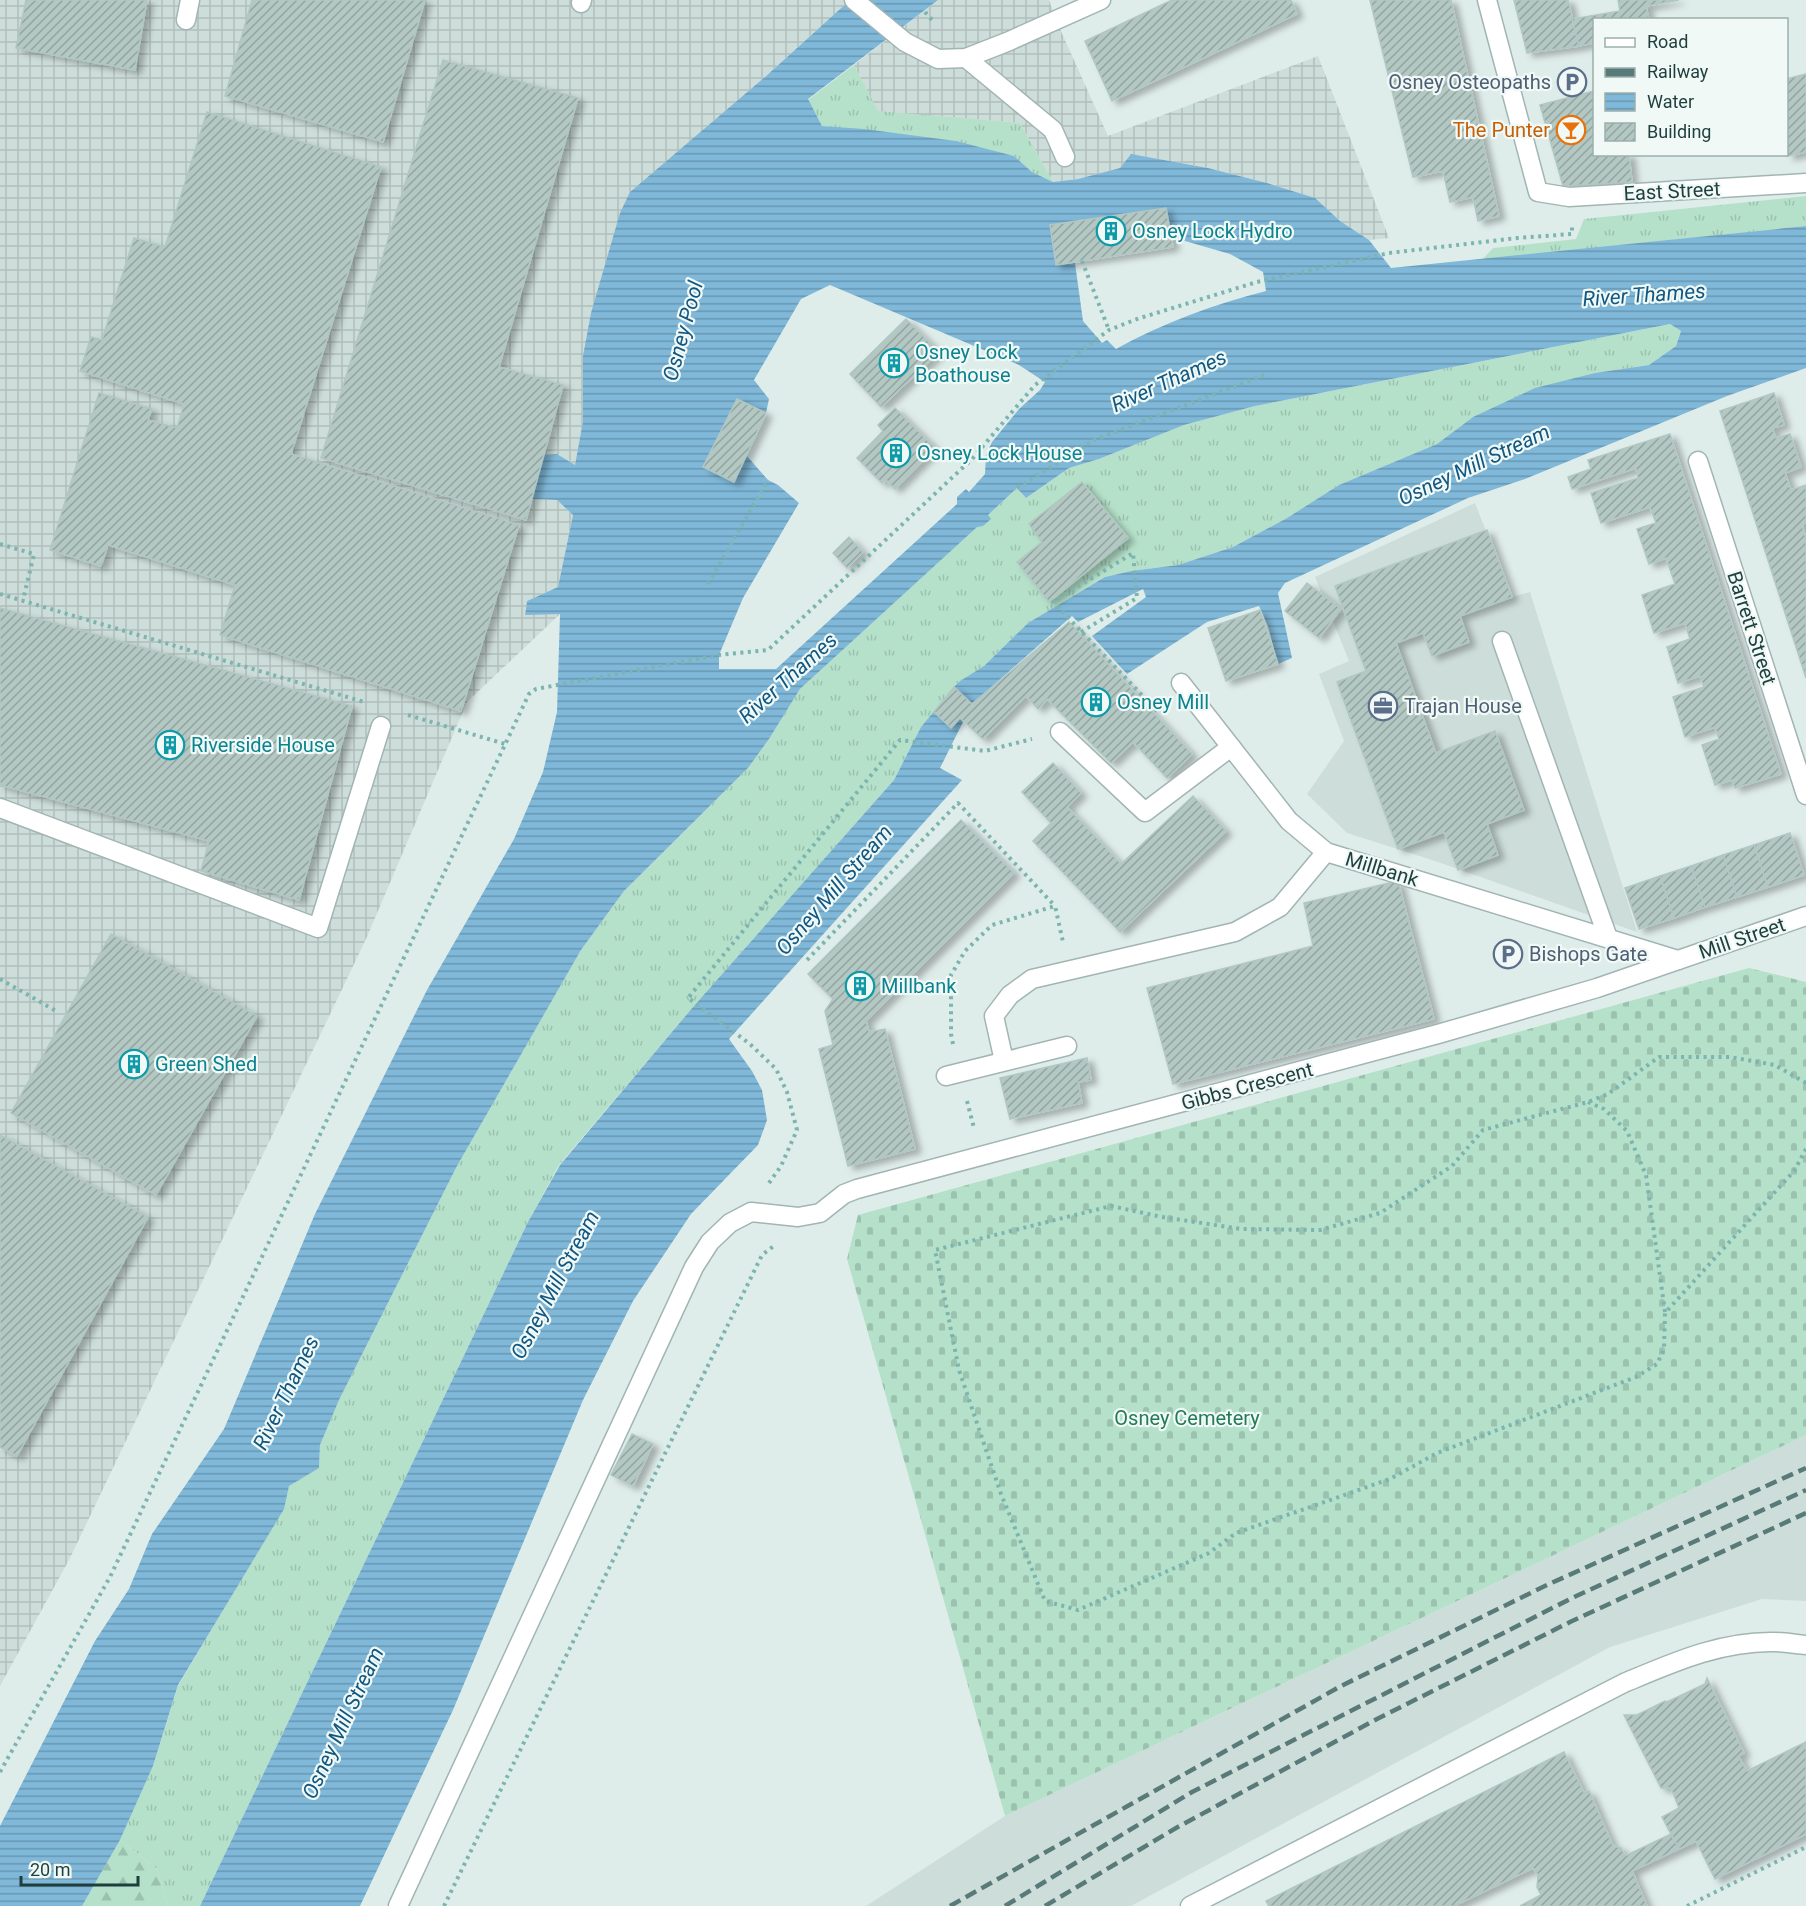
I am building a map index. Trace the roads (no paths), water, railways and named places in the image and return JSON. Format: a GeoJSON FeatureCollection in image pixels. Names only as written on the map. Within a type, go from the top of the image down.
{"type":"FeatureCollection","features":[{"type":"Feature","properties":{"kind":"street"},"geometry":{"type":"LineString","coordinates":[[186,20],[190,0]]}},
{"type":"Feature","properties":{"kind":"street"},"geometry":{"type":"LineString","coordinates":[[854,0],[905,42],[938,59],[966,58],[1101,0]]}},
{"type":"Feature","properties":{"kind":"street","name":"East Street"},"geometry":{"type":"LineString","coordinates":[[1487,0],[1538,192],[1569,196],[1806,183]]}},
{"type":"Feature","properties":{"kind":"street"},"geometry":{"type":"LineString","coordinates":[[966,58],[1053,130],[1065,157]]}},
{"type":"Feature","properties":{"kind":"street","name":"Barrett Street"},"geometry":{"type":"LineString","coordinates":[[1698,461],[1806,795]]}},
{"type":"Feature","properties":{"kind":"street"},"geometry":{"type":"LineString","coordinates":[[1502,642],[1608,938]]}},
{"type":"Feature","properties":{"kind":"street"},"geometry":{"type":"LineString","coordinates":[[1181,682],[1288,821],[1326,852]]}},
{"type":"Feature","properties":{"kind":"street"},"geometry":{"type":"LineString","coordinates":[[0,808],[318,928],[381,726]]}},
{"type":"Feature","properties":{"kind":"street"},"geometry":{"type":"LineString","coordinates":[[1060,732],[1145,812],[1231,747]]}},
{"type":"Feature","properties":{"kind":"street","name":"Millbank"},"geometry":{"type":"LineString","coordinates":[[1004,1061],[994,1016],[1010,995],[1032,979],[1235,932],[1280,907],[1326,852],[1678,960]]}},
{"type":"Feature","properties":{"kind":"street","name":"Mill Street"},"geometry":{"type":"LineString","coordinates":[[1678,960],[1806,916]]}},
{"type":"Feature","properties":{"kind":"street","name":"Gibbs Crescent"},"geometry":{"type":"LineString","coordinates":[[398,1906],[694,1267],[710,1242],[730,1223],[751,1212],[798,1217],[820,1213],[844,1194],[857,1189],[1449,1031],[1597,988],[1678,960]]}},
{"type":"Feature","properties":{"kind":"street"},"geometry":{"type":"LineString","coordinates":[[946,1076],[1067,1046]]}},
{"type":"Feature","properties":{"kind":"street"},"geometry":{"type":"LineString","coordinates":[[1190,1906],[1623,1683],[1694,1654],[1734,1645],[1774,1642],[1806,1645]]}},
{"type":"Feature","properties":{"kind":"water"},"geometry":{"type":"Polygon","coordinates":[[[850,0],[938,0],[808,99],[822,126],[956,141],[1014,156],[1032,172],[1053,182],[1078,179],[1120,168],[1131,154],[1208,168],[1315,198],[1340,221],[1369,240],[1391,268],[1806,226],[1806,368],[1727,396],[1525,479],[1468,498],[1285,583],[1278,593],[1292,658],[1278,664],[1268,626],[1259,606],[1207,622],[1127,674],[1092,636],[1146,597],[1143,589],[1078,622],[1072,616],[972,704],[940,768],[962,780],[729,1039],[752,1071],[762,1090],[767,1120],[758,1145],[691,1214],[633,1301],[583,1400],[453,1710],[360,1906],[200,1906],[528,1222],[560,1165],[693,1007],[894,780],[921,727],[954,687],[984,666],[1028,623],[1105,577],[1178,565],[1233,547],[1287,518],[1339,485],[1437,444],[1473,417],[1535,388],[1595,373],[1649,365],[1676,346],[1681,331],[1670,324],[1255,406],[1184,425],[1099,459],[1069,468],[1026,498],[1017,488],[988,515],[991,519],[983,526],[977,527],[800,689],[748,768],[624,891],[581,950],[457,1166],[339,1400],[320,1445],[319,1468],[289,1486],[284,1509],[178,1685],[153,1766],[120,1840],[82,1906],[0,1906],[0,1826],[95,1641],[129,1589],[152,1534],[224,1429],[315,1214],[427,990],[514,839],[543,772],[557,712],[560,614],[525,615],[527,601],[558,587],[573,515],[557,500],[531,499],[544,455],[557,454],[575,465],[583,421],[583,356],[591,313],[620,213],[630,192],[765,77],[850,0]],[[1166,208],[1051,225],[1056,265],[1075,263],[1083,321],[1102,343],[1107,340],[1116,349],[1189,315],[1266,291],[1263,272],[1230,254],[1171,237],[1166,208]],[[830,285],[801,299],[754,380],[769,399],[766,413],[747,456],[768,480],[778,485],[799,503],[743,598],[719,655],[719,669],[776,669],[957,504],[957,497],[966,489],[969,492],[985,474],[986,455],[992,442],[1045,382],[1019,365],[830,285]]]}},
{"type":"Feature","properties":{"kind":"railway"},"geometry":{"type":"LineString","coordinates":[[950,1906],[1341,1686],[1547,1585],[1806,1468]]}},
{"type":"Feature","properties":{"kind":"railway"},"geometry":{"type":"LineString","coordinates":[[1005,1906],[1192,1792],[1572,1598],[1806,1490]]}},
{"type":"Feature","properties":{"kind":"railway"},"geometry":{"type":"LineString","coordinates":[[1045,1906],[1176,1828],[1377,1719],[1570,1622],[1806,1513]]}},
{"type":"Feature","properties":{"kind":"place","name":"Osney Osteopaths"},"geometry":{"type":"Point","coordinates":[1572,82]}},
{"type":"Feature","properties":{"kind":"place","name":"The Punter"},"geometry":{"type":"Point","coordinates":[1571,130]}},
{"type":"Feature","properties":{"kind":"place","name":"Osney Lock Hydro"},"geometry":{"type":"Point","coordinates":[1111,231]}},
{"type":"Feature","properties":{"kind":"place","name":"Osney Lock Boathouse"},"geometry":{"type":"Point","coordinates":[894,363]}},
{"type":"Feature","properties":{"kind":"place","name":"Osney Lock House"},"geometry":{"type":"Point","coordinates":[896,453]}},
{"type":"Feature","properties":{"kind":"place","name":"Osney Mill"},"geometry":{"type":"Point","coordinates":[1096,702]}},
{"type":"Feature","properties":{"kind":"place","name":"Trajan House"},"geometry":{"type":"Point","coordinates":[1383,706]}},
{"type":"Feature","properties":{"kind":"place","name":"Riverside House"},"geometry":{"type":"Point","coordinates":[170,745]}},
{"type":"Feature","properties":{"kind":"place","name":"Bishops Gate"},"geometry":{"type":"Point","coordinates":[1508,954]}},
{"type":"Feature","properties":{"kind":"place","name":"Millbank"},"geometry":{"type":"Point","coordinates":[860,986]}},
{"type":"Feature","properties":{"kind":"place","name":"Green Shed"},"geometry":{"type":"Point","coordinates":[134,1064]}},
{"type":"Feature","properties":{"kind":"water label","name":"River Thames"},"geometry":{"type":"Point","coordinates":[1644,295]}},
{"type":"Feature","properties":{"kind":"water label","name":"Osney Pool"},"geometry":{"type":"Point","coordinates":[683,331]}},
{"type":"Feature","properties":{"kind":"water label","name":"River Thames"},"geometry":{"type":"Point","coordinates":[1169,381]}},
{"type":"Feature","properties":{"kind":"water label","name":"Osney Mill Stream"},"geometry":{"type":"Point","coordinates":[1474,465]}},
{"type":"Feature","properties":{"kind":"water label","name":"River Thames"},"geometry":{"type":"Point","coordinates":[788,678]}},
{"type":"Feature","properties":{"kind":"water label","name":"Osney Mill Stream"},"geometry":{"type":"Point","coordinates":[834,890]}},
{"type":"Feature","properties":{"kind":"water label","name":"Osney Mill Stream"},"geometry":{"type":"Point","coordinates":[555,1285]}},
{"type":"Feature","properties":{"kind":"water label","name":"River Thames"},"geometry":{"type":"Point","coordinates":[286,1393]}},
{"type":"Feature","properties":{"kind":"water label","name":"Osney Mill Stream"},"geometry":{"type":"Point","coordinates":[343,1723]}},
{"type":"Feature","properties":{"kind":"park label","name":"Osney Cemetery"},"geometry":{"type":"Point","coordinates":[1187,1418]}}]}
